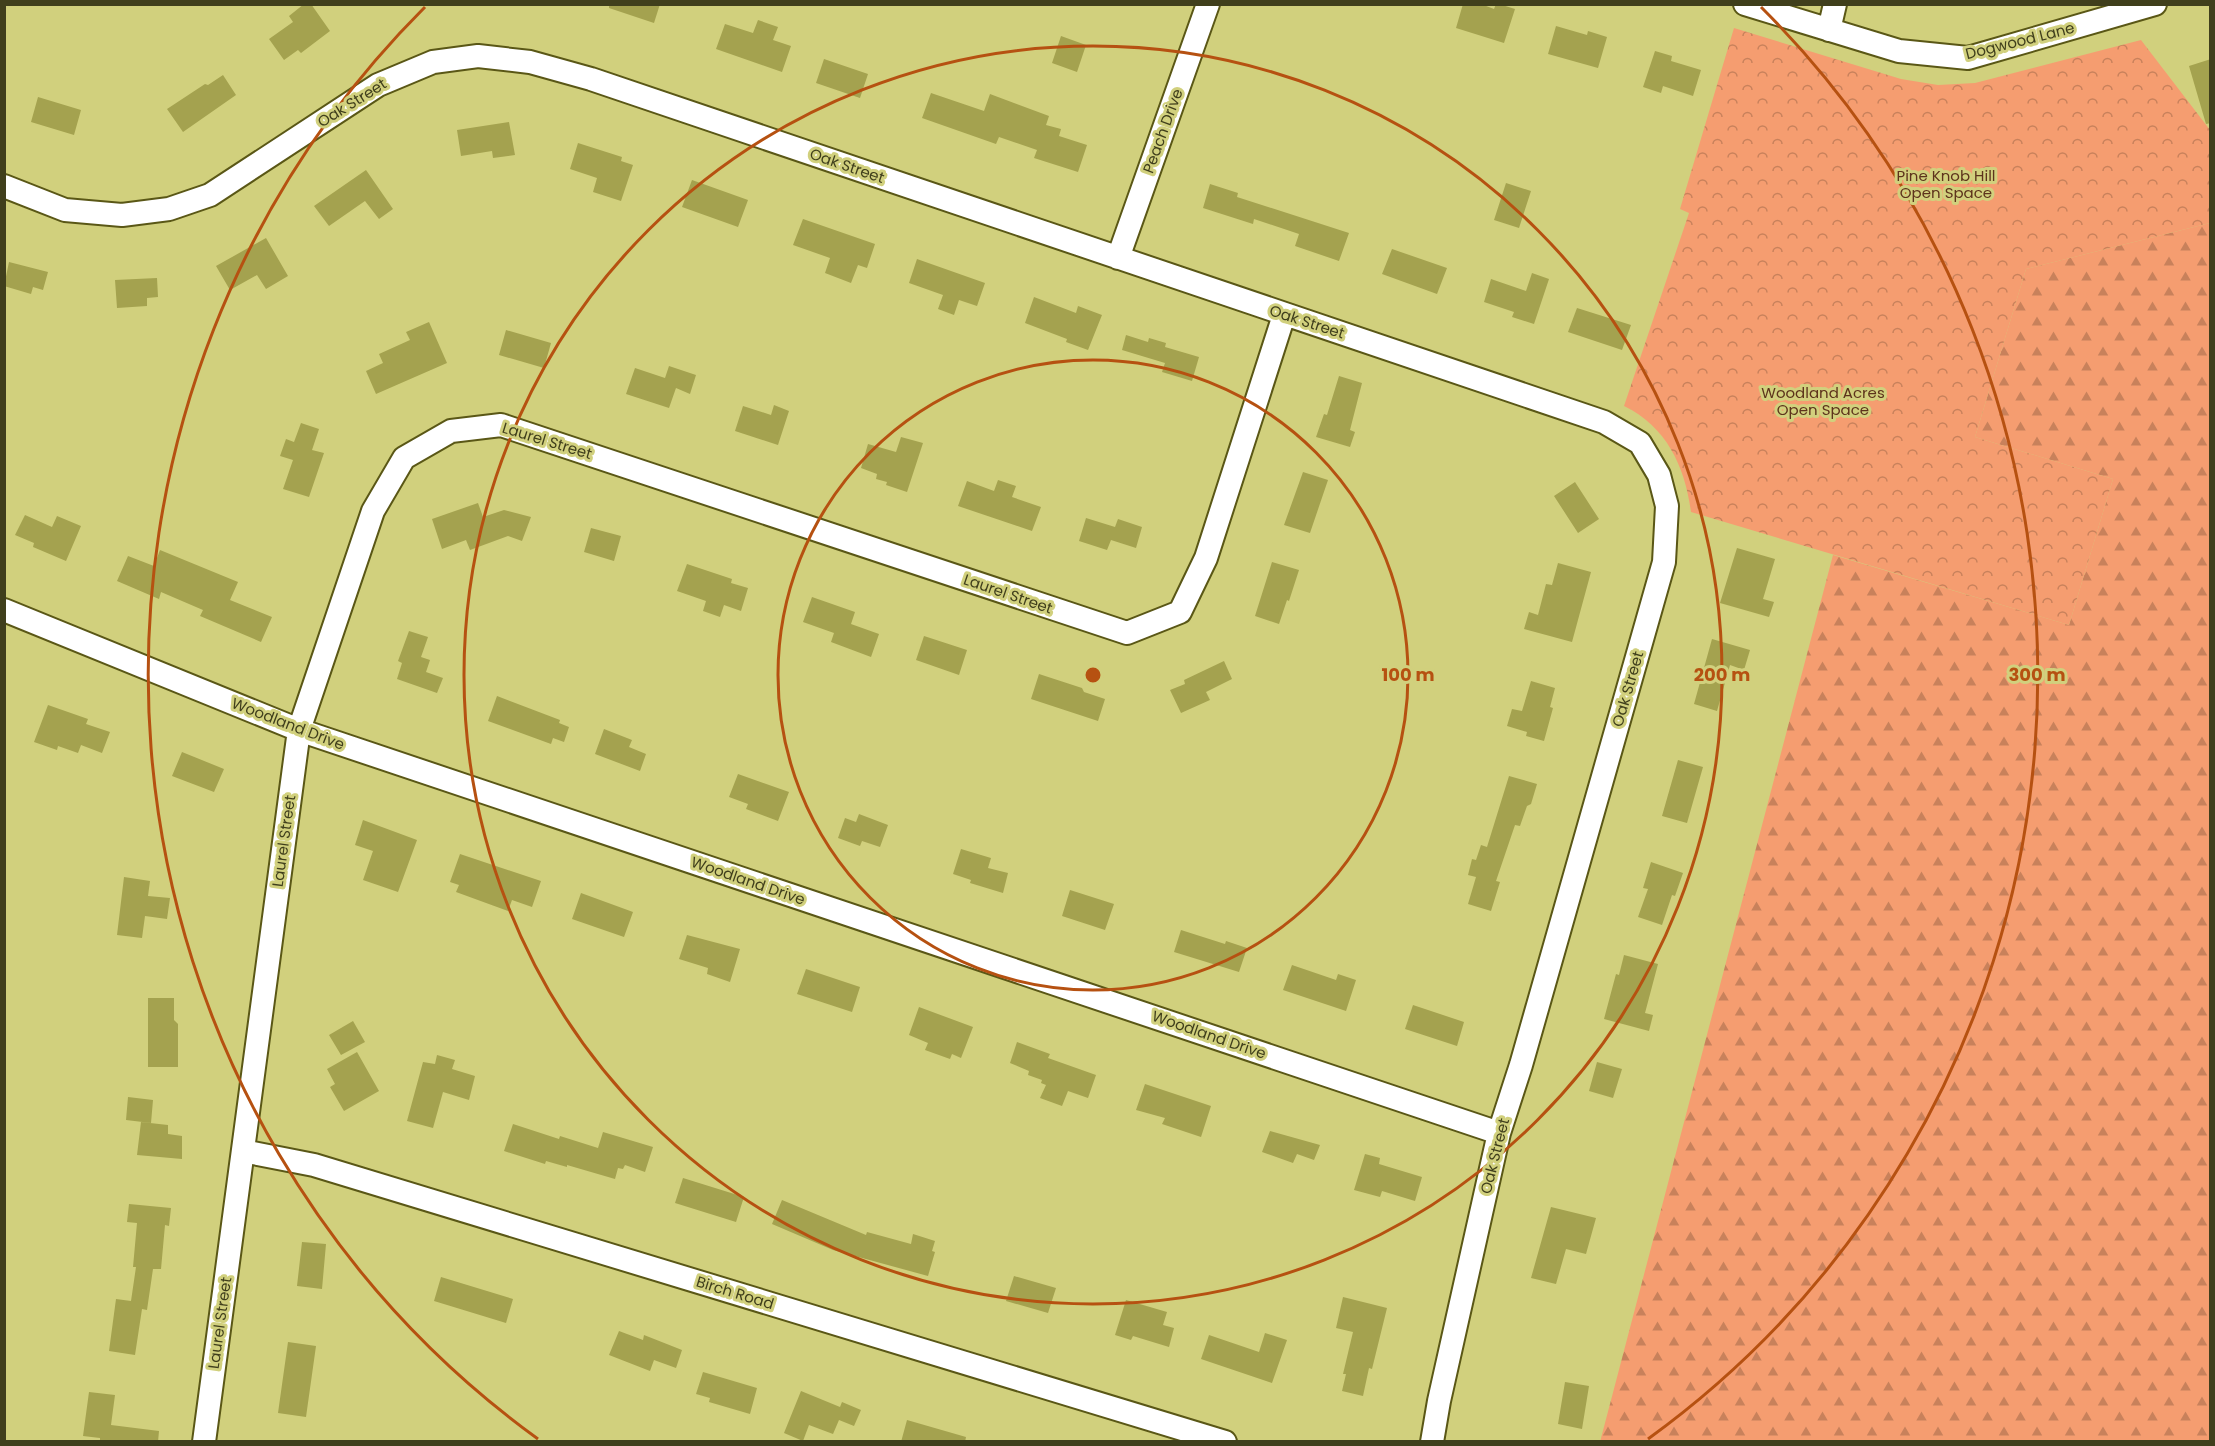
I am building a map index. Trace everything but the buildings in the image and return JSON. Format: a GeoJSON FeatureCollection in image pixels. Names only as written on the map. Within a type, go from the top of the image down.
{"type":"FeatureCollection","features":[{"type":"Feature","properties":{"kind":"street","name":"Peach Drive"},"geometry":{"type":"LineString","coordinates":[[1118,258],[1208,4]]}},
{"type":"Feature","properties":{"kind":"street","name":"Dogwood Lane"},"geometry":{"type":"LineString","coordinates":[[1745,4],[1899,51],[1968,58],[2155,4]]}},
{"type":"Feature","properties":{"kind":"street"},"geometry":{"type":"LineString","coordinates":[[1829,30],[1834,4]]}},
{"type":"Feature","properties":{"kind":"street","name":"Oak Street"},"geometry":{"type":"LineString","coordinates":[[4,186],[65,210],[122,215],[169,209],[210,195],[378,85],[433,62],[478,56],[530,62],[591,79],[1604,422],[1640,443],[1659,475],[1667,506],[1664,562],[1521,1065],[1498,1133],[1432,1442]]}},
{"type":"Feature","properties":{"kind":"street","name":"Laurel Street"},"geometry":{"type":"LineString","coordinates":[[204,1442],[299,730],[373,511],[404,458],[452,431],[501,425],[1127,633],[1179,612],[1206,558],[1284,315]]}},
{"type":"Feature","properties":{"kind":"street","name":"Woodland Drive"},"geometry":{"type":"LineString","coordinates":[[4,610],[299,730],[1498,1133]]}},
{"type":"Feature","properties":{"kind":"street","name":"Birch Road"},"geometry":{"type":"LineString","coordinates":[[243,1151],[314,1165],[1225,1442]]}},
{"type":"Feature","properties":{"kind":"green space"},"geometry":{"type":"Polygon","coordinates":[[[1734,28],[1901,79],[1938,85],[1975,83],[2141,40],[2210,130],[2210,223],[2026,269],[1975,437],[2113,479],[2069,625],[1691,512],[1679,464],[1663,437],[1652,425],[1624,406],[1689,213],[1680,209],[1734,28]]]}},
{"type":"Feature","properties":{"kind":"green space"},"geometry":{"type":"Polygon","coordinates":[[[2210,223],[2210,1441],[1600,1442],[1833,555],[2069,625],[2113,479],[1975,437],[2026,269],[2210,223]]]}},
{"type":"Feature","properties":{"kind":"park label","name":"Pine Knob Hill Open Space"},"geometry":{"type":"Point","coordinates":[1946,184]}},
{"type":"Feature","properties":{"kind":"park label","name":"Woodland Acres Open Space"},"geometry":{"type":"Point","coordinates":[1823,402]}}]}
